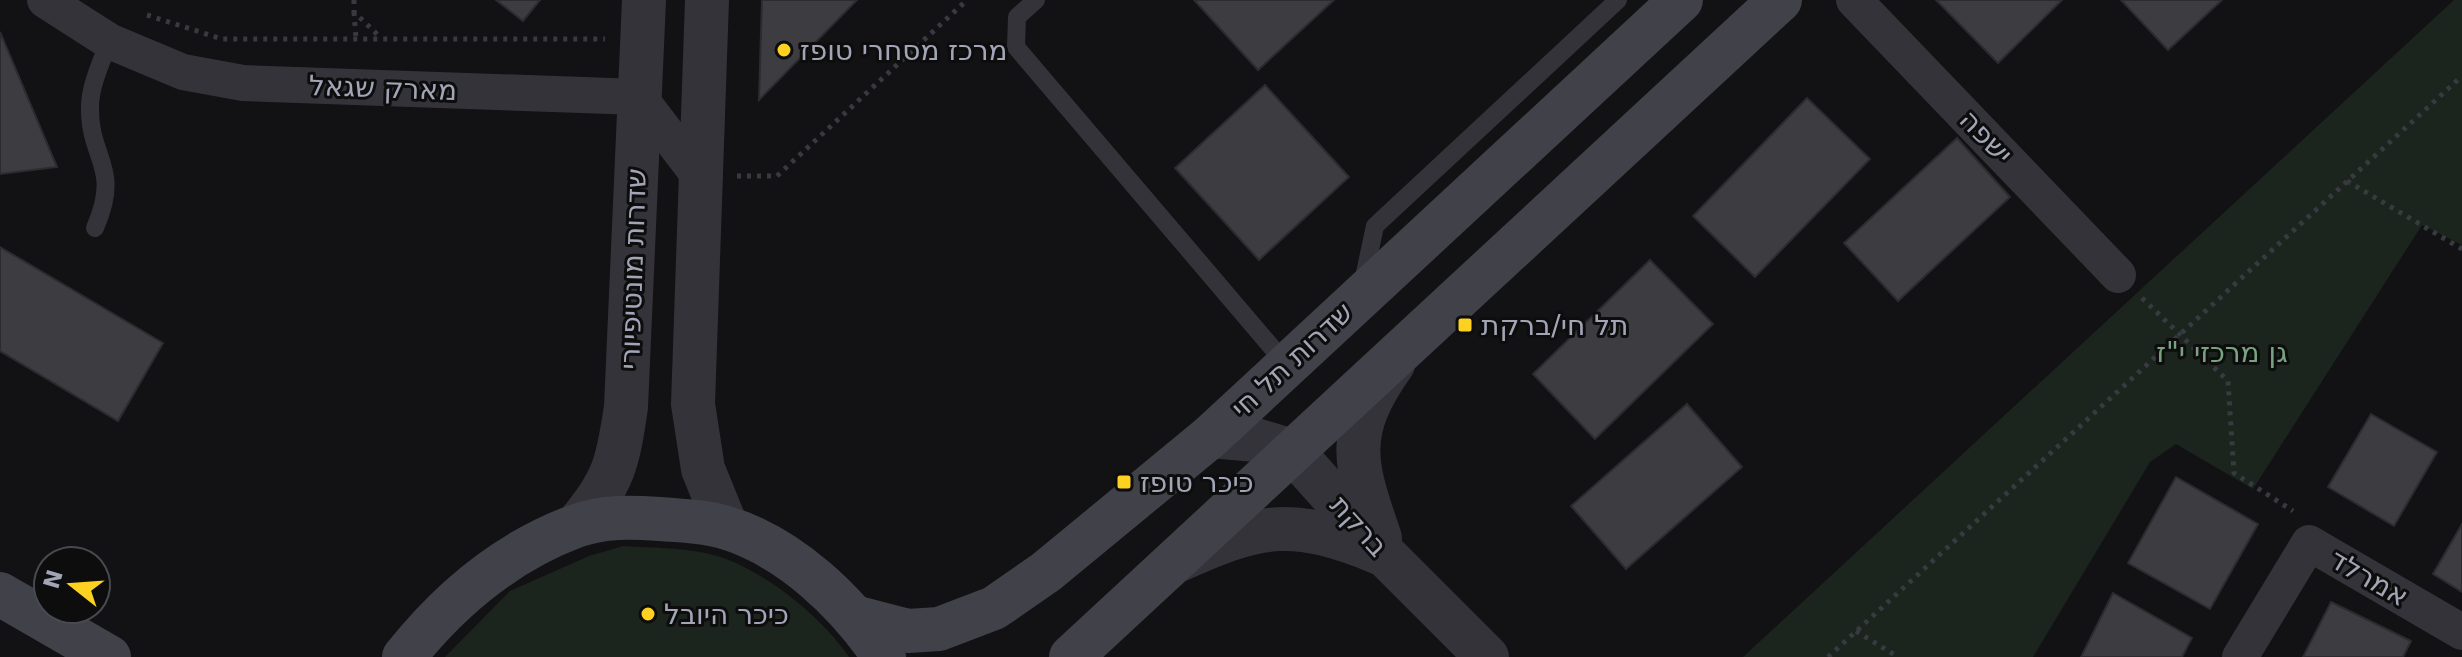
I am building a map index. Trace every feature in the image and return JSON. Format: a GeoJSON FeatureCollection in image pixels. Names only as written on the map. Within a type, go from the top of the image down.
{"type":"FeatureCollection","features":[{"type":"Feature","properties":{"kind":"main road","name":"שדרות תל חי"},"geometry":{"type":"LineString","coordinates":[[858,618],[908,631],[928,631],[994,608],[1046,572],[1211,436],[1681,0]]}},
{"type":"Feature","properties":{"kind":"main road"},"geometry":{"type":"LineString","coordinates":[[1071,657],[1780,0]]}},
{"type":"Feature","properties":{"kind":"main road"},"geometry":{"type":"LineString","coordinates":[[404,657],[448,605],[502,561],[577,525],[620,516],[727,528],[795,563],[858,618],[884,657]]}},
{"type":"Feature","properties":{"kind":"main road"},"geometry":{"type":"LineString","coordinates":[[0,594],[109,657]]}},
{"type":"Feature","properties":{"kind":"street","name":"מארק שגאל"},"geometry":{"type":"LineString","coordinates":[[45,0],[109,41],[183,72],[243,83],[639,97]]}},
{"type":"Feature","properties":{"kind":"street","name":"שדרות מונטיפיורי"},"geometry":{"type":"LineString","coordinates":[[577,525],[605,493],[619,457],[630,354],[644,0]]}},
{"type":"Feature","properties":{"kind":"street"},"geometry":{"type":"LineString","coordinates":[[707,0],[693,404],[703,469],[727,528]]}},
{"type":"Feature","properties":{"kind":"street","name":"ישפה"},"geometry":{"type":"LineString","coordinates":[[1854,0],[2118,275]]}},
{"type":"Feature","properties":{"kind":"street"},"geometry":{"type":"LineString","coordinates":[[639,97],[700,177]]}},
{"type":"Feature","properties":{"kind":"street"},"geometry":{"type":"LineString","coordinates":[[1386,556],[1358,477],[1356,452],[1369,397],[1406,345]]}},
{"type":"Feature","properties":{"kind":"street"},"geometry":{"type":"LineString","coordinates":[[1211,436],[1256,440],[1292,451]]}},
{"type":"Feature","properties":{"kind":"street","name":"ברקת"},"geometry":{"type":"LineString","coordinates":[[1292,451],[1386,556],[1487,657]]}},
{"type":"Feature","properties":{"kind":"street"},"geometry":{"type":"LineString","coordinates":[[1169,565],[1227,539],[1285,529],[1312,529],[1386,556]]}},
{"type":"Feature","properties":{"kind":"street","name":"אמרלד"},"geometry":{"type":"LineString","coordinates":[[2240,657],[2309,543],[2462,632]]}},
{"type":"Feature","properties":{"kind":"lane"},"geometry":{"type":"LineString","coordinates":[[1036,0],[1017,17],[1016,47],[1286,364]]}},
{"type":"Feature","properties":{"kind":"lane"},"geometry":{"type":"LineString","coordinates":[[1360,296],[1375,226],[1618,0]]}},
{"type":"Feature","properties":{"kind":"lane"},"geometry":{"type":"LineString","coordinates":[[95,228],[107,193],[107,178],[90,105],[109,41]]}},
{"type":"Feature","properties":{"kind":"path"},"geometry":{"type":"LineString","coordinates":[[354,0],[356,39]]}},
{"type":"Feature","properties":{"kind":"path"},"geometry":{"type":"LineString","coordinates":[[700,177],[777,176],[967,0]]}},
{"type":"Feature","properties":{"kind":"path"},"geometry":{"type":"LineString","coordinates":[[135,12],[222,39],[618,39]]}},
{"type":"Feature","properties":{"kind":"path"},"geometry":{"type":"LineString","coordinates":[[354,12],[382,39]]}},
{"type":"Feature","properties":{"kind":"path"},"geometry":{"type":"LineString","coordinates":[[1828,657],[2462,76]]}},
{"type":"Feature","properties":{"kind":"path"},"geometry":{"type":"LineString","coordinates":[[2347,181],[2462,249]]}},
{"type":"Feature","properties":{"kind":"path"},"geometry":{"type":"LineString","coordinates":[[2118,275],[2228,381],[2234,473],[2300,515],[2309,543]]}},
{"type":"Feature","properties":{"kind":"path"},"geometry":{"type":"LineString","coordinates":[[1856,631],[1898,657]]}},
{"type":"Feature","properties":{"kind":"green space","name":"גן מרכזי י\"ז"},"geometry":{"type":"Polygon","coordinates":[[[2454,0],[2462,0],[2462,245],[2422,225],[2253,489],[2176,444],[2150,462],[2033,657],[1743,657],[2454,0]]]}},
{"type":"Feature","properties":{"kind":"green space","name":"כיכר היובל"},"geometry":{"type":"Polygon","coordinates":[[[623,546],[694,551],[717,556],[754,572],[808,611],[849,657],[445,657],[510,591],[589,556],[623,546]]]}},
{"type":"Feature","properties":{"kind":"building"},"geometry":{"type":"Polygon","coordinates":[[[496,0],[540,0],[523,21],[496,0]]]}},
{"type":"Feature","properties":{"kind":"building","name":"מרכז מסחרי טופז"},"geometry":{"type":"Polygon","coordinates":[[[762,0],[857,0],[759,100],[762,0]]]}},
{"type":"Feature","properties":{"kind":"building"},"geometry":{"type":"Polygon","coordinates":[[[1194,0],[1334,0],[1258,70],[1194,0]]]}},
{"type":"Feature","properties":{"kind":"building"},"geometry":{"type":"Polygon","coordinates":[[[1936,0],[2062,0],[1998,63],[1936,0]]]}},
{"type":"Feature","properties":{"kind":"building"},"geometry":{"type":"Polygon","coordinates":[[[2121,0],[2222,0],[2168,50],[2121,0]]]}},
{"type":"Feature","properties":{"kind":"building"},"geometry":{"type":"Polygon","coordinates":[[[0,32],[57,167],[0,174],[0,32]]]}},
{"type":"Feature","properties":{"kind":"building"},"geometry":{"type":"Polygon","coordinates":[[[1265,85],[1349,177],[1259,260],[1175,168],[1265,85]]]}},
{"type":"Feature","properties":{"kind":"building"},"geometry":{"type":"Polygon","coordinates":[[[1807,98],[1870,159],[1755,277],[1693,216],[1807,98]]]}},
{"type":"Feature","properties":{"kind":"building"},"geometry":{"type":"Polygon","coordinates":[[[1957,138],[2010,197],[1898,301],[1844,243],[1957,138]]]}},
{"type":"Feature","properties":{"kind":"building"},"geometry":{"type":"Polygon","coordinates":[[[0,247],[163,343],[118,421],[0,351],[0,247]]]}},
{"type":"Feature","properties":{"kind":"building"},"geometry":{"type":"Polygon","coordinates":[[[1650,260],[1713,324],[1595,439],[1533,374],[1650,260]]]}},
{"type":"Feature","properties":{"kind":"building"},"geometry":{"type":"Polygon","coordinates":[[[1687,404],[1742,467],[1626,569],[1571,506],[1687,404]]]}},
{"type":"Feature","properties":{"kind":"building"},"geometry":{"type":"Polygon","coordinates":[[[2371,414],[2437,452],[2394,526],[2328,487],[2371,414]]]}},
{"type":"Feature","properties":{"kind":"building"},"geometry":{"type":"Polygon","coordinates":[[[2176,477],[2258,524],[2210,609],[2128,563],[2176,477]]]}},
{"type":"Feature","properties":{"kind":"building"},"geometry":{"type":"Polygon","coordinates":[[[2462,524],[2462,592],[2433,574],[2462,524]]]}},
{"type":"Feature","properties":{"kind":"building"},"geometry":{"type":"Polygon","coordinates":[[[2113,593],[2192,638],[2182,657],[2081,657],[2113,593]]]}},
{"type":"Feature","properties":{"kind":"building"},"geometry":{"type":"Polygon","coordinates":[[[2331,602],[2411,641],[2403,657],[2303,657],[2331,602]]]}},
{"type":"Feature","properties":{"kind":"place","name":"מרכז מסחרי טופז"},"geometry":{"type":"Point","coordinates":[784,50]}},
{"type":"Feature","properties":{"kind":"place","name":"תל חי/ברקת"},"geometry":{"type":"Point","coordinates":[1465,325]}},
{"type":"Feature","properties":{"kind":"place","name":"כיכר טופז"},"geometry":{"type":"Point","coordinates":[1124,482]}},
{"type":"Feature","properties":{"kind":"place","name":"כיכר היובל"},"geometry":{"type":"Point","coordinates":[648,614]}}]}
